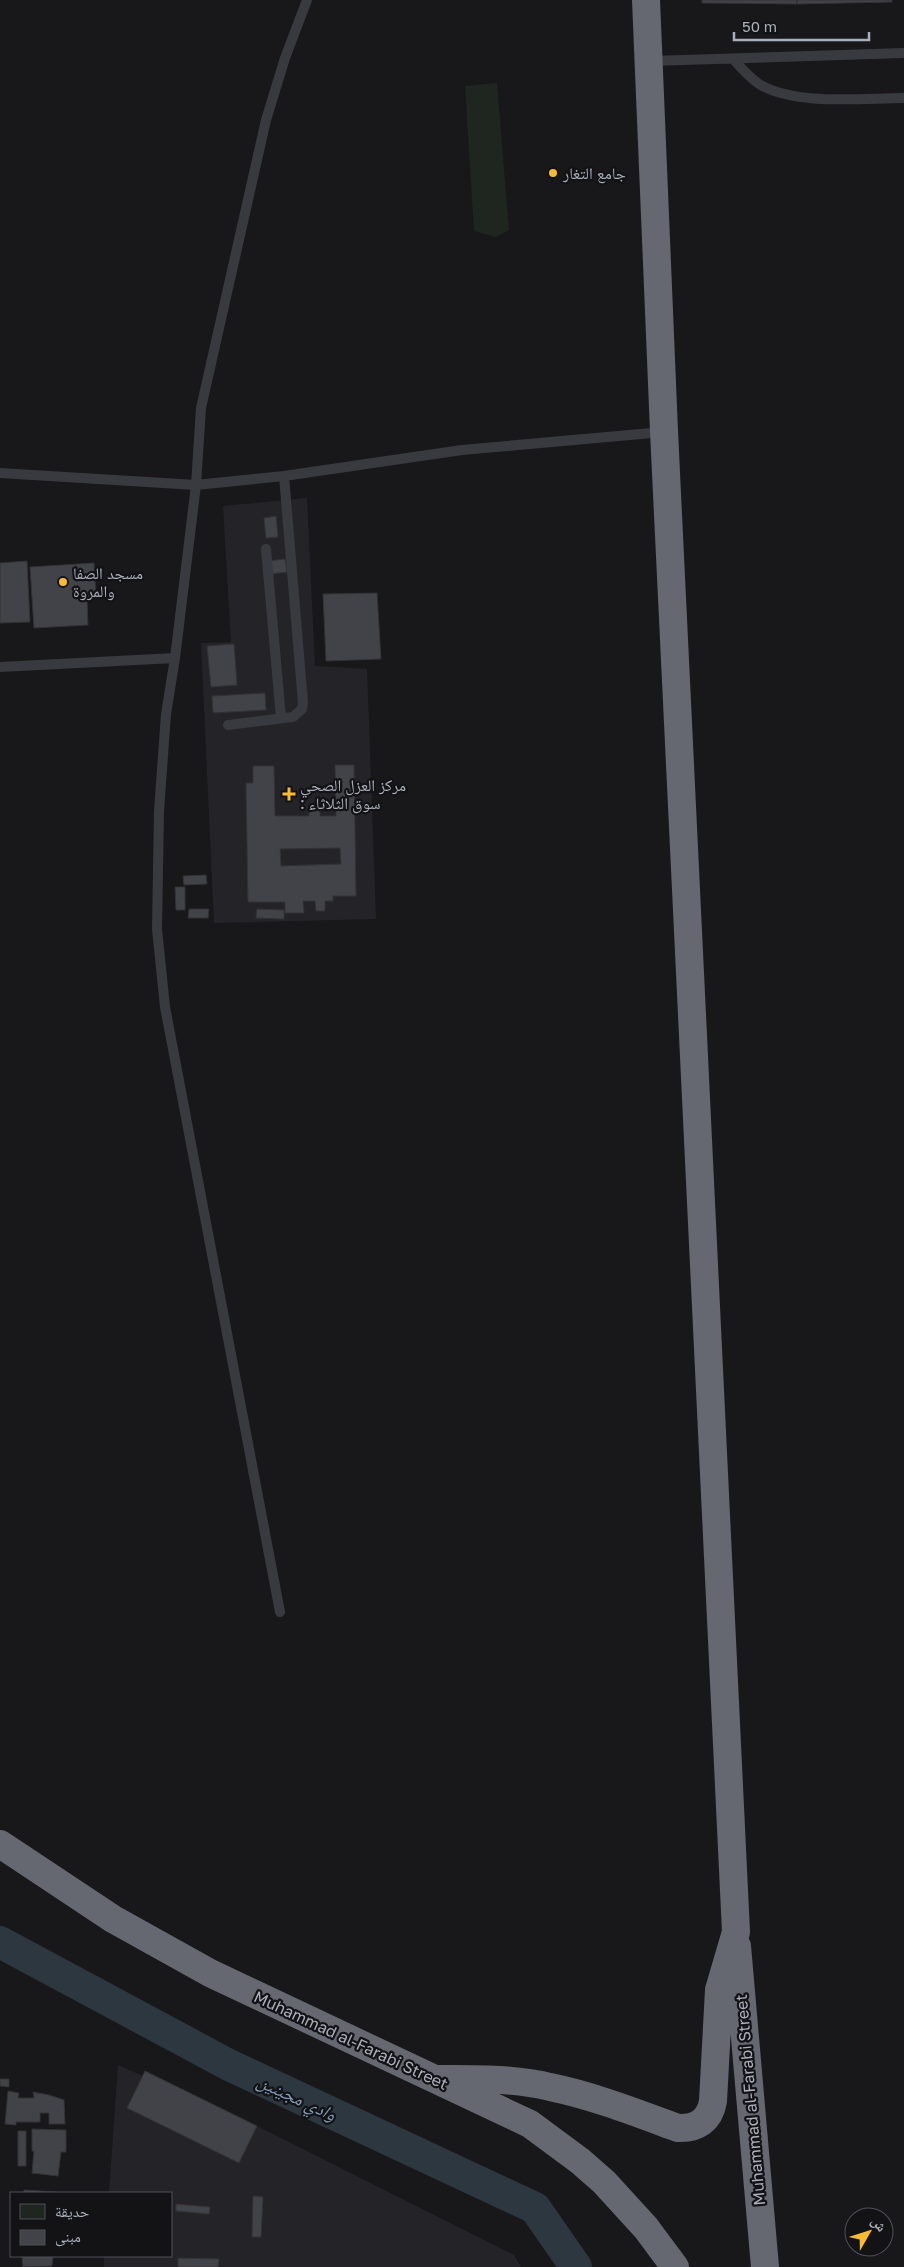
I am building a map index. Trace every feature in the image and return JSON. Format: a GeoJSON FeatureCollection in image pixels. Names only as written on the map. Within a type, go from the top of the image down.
{"type":"FeatureCollection","features":[{"type":"Feature","properties":{"kind":"highway","name":"Muhammad al-Farabi Street"},"geometry":{"type":"LineString","coordinates":[[646,0],[664,432],[736,1932],[764,2257]]}},
{"type":"Feature","properties":{"kind":"highway","name":"Muhammad al-Farabi Street"},"geometry":{"type":"LineString","coordinates":[[0,1844],[113,1919],[210,1974],[530,2124],[580,2161],[625,2204],[646,2228],[675,2267]]}},
{"type":"Feature","properties":{"kind":"highway"},"geometry":{"type":"LineString","coordinates":[[436,2079],[484,2079],[550,2086],[678,2128],[694,2127],[708,2117],[712,2110],[719,1990],[736,1932]]}},
{"type":"Feature","properties":{"kind":"highway"},"geometry":{"type":"LineString","coordinates":[[764,2257],[784,2267]]}},
{"type":"Feature","properties":{"kind":"lane"},"geometry":{"type":"LineString","coordinates":[[280,1612],[167,1016],[160,968],[156,890],[166,714],[175,658],[196,485],[198,434],[208,372],[266,120],[284,58],[307,0]]}},
{"type":"Feature","properties":{"kind":"lane"},"geometry":{"type":"LineString","coordinates":[[648,61],[734,60],[904,53]]}},
{"type":"Feature","properties":{"kind":"lane"},"geometry":{"type":"LineString","coordinates":[[734,60],[760,84],[787,95],[814,98],[904,98]]}},
{"type":"Feature","properties":{"kind":"lane"},"geometry":{"type":"LineString","coordinates":[[0,473],[196,485],[284,476],[462,450],[664,432]]}},
{"type":"Feature","properties":{"kind":"lane"},"geometry":{"type":"LineString","coordinates":[[228,725],[298,714],[304,704],[284,476]]}},
{"type":"Feature","properties":{"kind":"lane"},"geometry":{"type":"LineString","coordinates":[[266,548],[281,718]]}},
{"type":"Feature","properties":{"kind":"lane"},"geometry":{"type":"LineString","coordinates":[[0,667],[175,658]]}},
{"type":"Feature","properties":{"kind":"shaded area","name":"مركز العزل الصحي : سوق الثلاثاء"},"geometry":{"type":"Polygon","coordinates":[[[307,498],[315,666],[367,669],[376,919],[214,923],[201,643],[231,642],[223,506],[307,498]]]}},
{"type":"Feature","properties":{"kind":"shaded area"},"geometry":{"type":"Polygon","coordinates":[[[118,2065],[257,2126],[514,2255],[521,2267],[104,2267],[104,2257],[172,2257],[172,2192],[109,2192],[118,2065]]]}},
{"type":"Feature","properties":{"kind":"green space"},"geometry":{"type":"Polygon","coordinates":[[[497,83],[509,230],[496,237],[474,231],[465,86],[497,83]]]}},
{"type":"Feature","properties":{"kind":"building"},"geometry":{"type":"Polygon","coordinates":[[[702,0],[797,0],[797,4],[702,3],[702,0]]]}},
{"type":"Feature","properties":{"kind":"building"},"geometry":{"type":"Polygon","coordinates":[[[797,0],[892,0],[892,2],[797,4],[797,0]]]}},
{"type":"Feature","properties":{"kind":"building"},"geometry":{"type":"Polygon","coordinates":[[[276,516],[278,537],[266,538],[264,518],[276,516]]]}},
{"type":"Feature","properties":{"kind":"building"},"geometry":{"type":"Polygon","coordinates":[[[285,559],[287,572],[270,574],[268,561],[285,559]]]}},
{"type":"Feature","properties":{"kind":"building"},"geometry":{"type":"Polygon","coordinates":[[[27,561],[30,622],[0,623],[0,563],[27,561]]]}},
{"type":"Feature","properties":{"kind":"building","name":"مسجد الصفا والمروة"},"geometry":{"type":"Polygon","coordinates":[[[94,563],[96,597],[87,598],[88,625],[34,628],[30,567],[94,563]]]}},
{"type":"Feature","properties":{"kind":"building"},"geometry":{"type":"Polygon","coordinates":[[[377,593],[381,659],[326,661],[323,594],[377,593]]]}},
{"type":"Feature","properties":{"kind":"building"},"geometry":{"type":"Polygon","coordinates":[[[234,644],[237,685],[211,687],[207,646],[234,644]]]}},
{"type":"Feature","properties":{"kind":"building"},"geometry":{"type":"Polygon","coordinates":[[[265,693],[266,710],[213,713],[212,696],[265,693]]]}},
{"type":"Feature","properties":{"kind":"building"},"geometry":{"type":"Polygon","coordinates":[[[335,765],[354,765],[356,896],[333,896],[333,901],[325,901],[325,911],[316,911],[315,901],[303,901],[304,913],[285,913],[285,902],[248,902],[246,783],[253,783],[253,766],[274,766],[275,816],[309,816],[309,809],[320,809],[320,816],[336,816],[335,765]],[[340,848],[280,849],[281,866],[341,864],[340,848]]]}},
{"type":"Feature","properties":{"kind":"building"},"geometry":{"type":"Polygon","coordinates":[[[206,875],[207,884],[184,885],[183,876],[206,875]]]}},
{"type":"Feature","properties":{"kind":"building"},"geometry":{"type":"Polygon","coordinates":[[[175,887],[185,887],[185,910],[176,910],[175,887]]]}},
{"type":"Feature","properties":{"kind":"building"},"geometry":{"type":"Polygon","coordinates":[[[189,909],[209,909],[208,918],[188,918],[189,909]]]}},
{"type":"Feature","properties":{"kind":"building"},"geometry":{"type":"Polygon","coordinates":[[[257,909],[284,910],[284,919],[256,918],[257,909]]]}},
{"type":"Feature","properties":{"kind":"building"},"geometry":{"type":"Polygon","coordinates":[[[145,2071],[257,2126],[239,2163],[127,2108],[145,2071]]]}},
{"type":"Feature","properties":{"kind":"building"},"geometry":{"type":"Polygon","coordinates":[[[0,2079],[9,2079],[9,2087],[0,2086],[0,2079]]]}},
{"type":"Feature","properties":{"kind":"building"},"geometry":{"type":"Polygon","coordinates":[[[8,2091],[19,2093],[18,2098],[34,2098],[33,2092],[64,2100],[65,2124],[49,2124],[49,2113],[40,2113],[40,2122],[16,2122],[16,2125],[5,2124],[8,2091]]]}},
{"type":"Feature","properties":{"kind":"building"},"geometry":{"type":"Polygon","coordinates":[[[32,2129],[66,2130],[66,2152],[61,2152],[58,2176],[32,2173],[34,2151],[32,2151],[32,2129]]]}},
{"type":"Feature","properties":{"kind":"building"},"geometry":{"type":"Polygon","coordinates":[[[18,2131],[26,2131],[26,2166],[18,2166],[18,2131]]]}},
{"type":"Feature","properties":{"kind":"building"},"geometry":{"type":"Polygon","coordinates":[[[24,2190],[56,2192],[24,2192],[24,2190]]]}},
{"type":"Feature","properties":{"kind":"building"},"geometry":{"type":"Polygon","coordinates":[[[253,2196],[263,2197],[261,2237],[252,2237],[253,2196]]]}},
{"type":"Feature","properties":{"kind":"building"},"geometry":{"type":"Polygon","coordinates":[[[176,2204],[210,2207],[209,2214],[176,2211],[176,2204]]]}},
{"type":"Feature","properties":{"kind":"building"},"geometry":{"type":"Polygon","coordinates":[[[22,2257],[53,2257],[52,2266],[23,2267],[22,2257]]]}},
{"type":"Feature","properties":{"kind":"building"},"geometry":{"type":"Polygon","coordinates":[[[178,2258],[219,2259],[218,2267],[178,2267],[178,2258]]]}},
{"type":"Feature","properties":{"kind":"waterway","name":"وادي مجينين"},"geometry":{"type":"LineString","coordinates":[[0,1942],[227,2064],[535,2208],[576,2267]]}},
{"type":"Feature","properties":{"kind":"place","name":"جامع التغار"},"geometry":{"type":"Point","coordinates":[553,173]}},
{"type":"Feature","properties":{"kind":"place","name":"مسجد الصفا والمروة"},"geometry":{"type":"Point","coordinates":[63,582]}},
{"type":"Feature","properties":{"kind":"place","name":"مركز العزل الصحي : سوق الثلاثاء"},"geometry":{"type":"Point","coordinates":[289,794]}}]}
